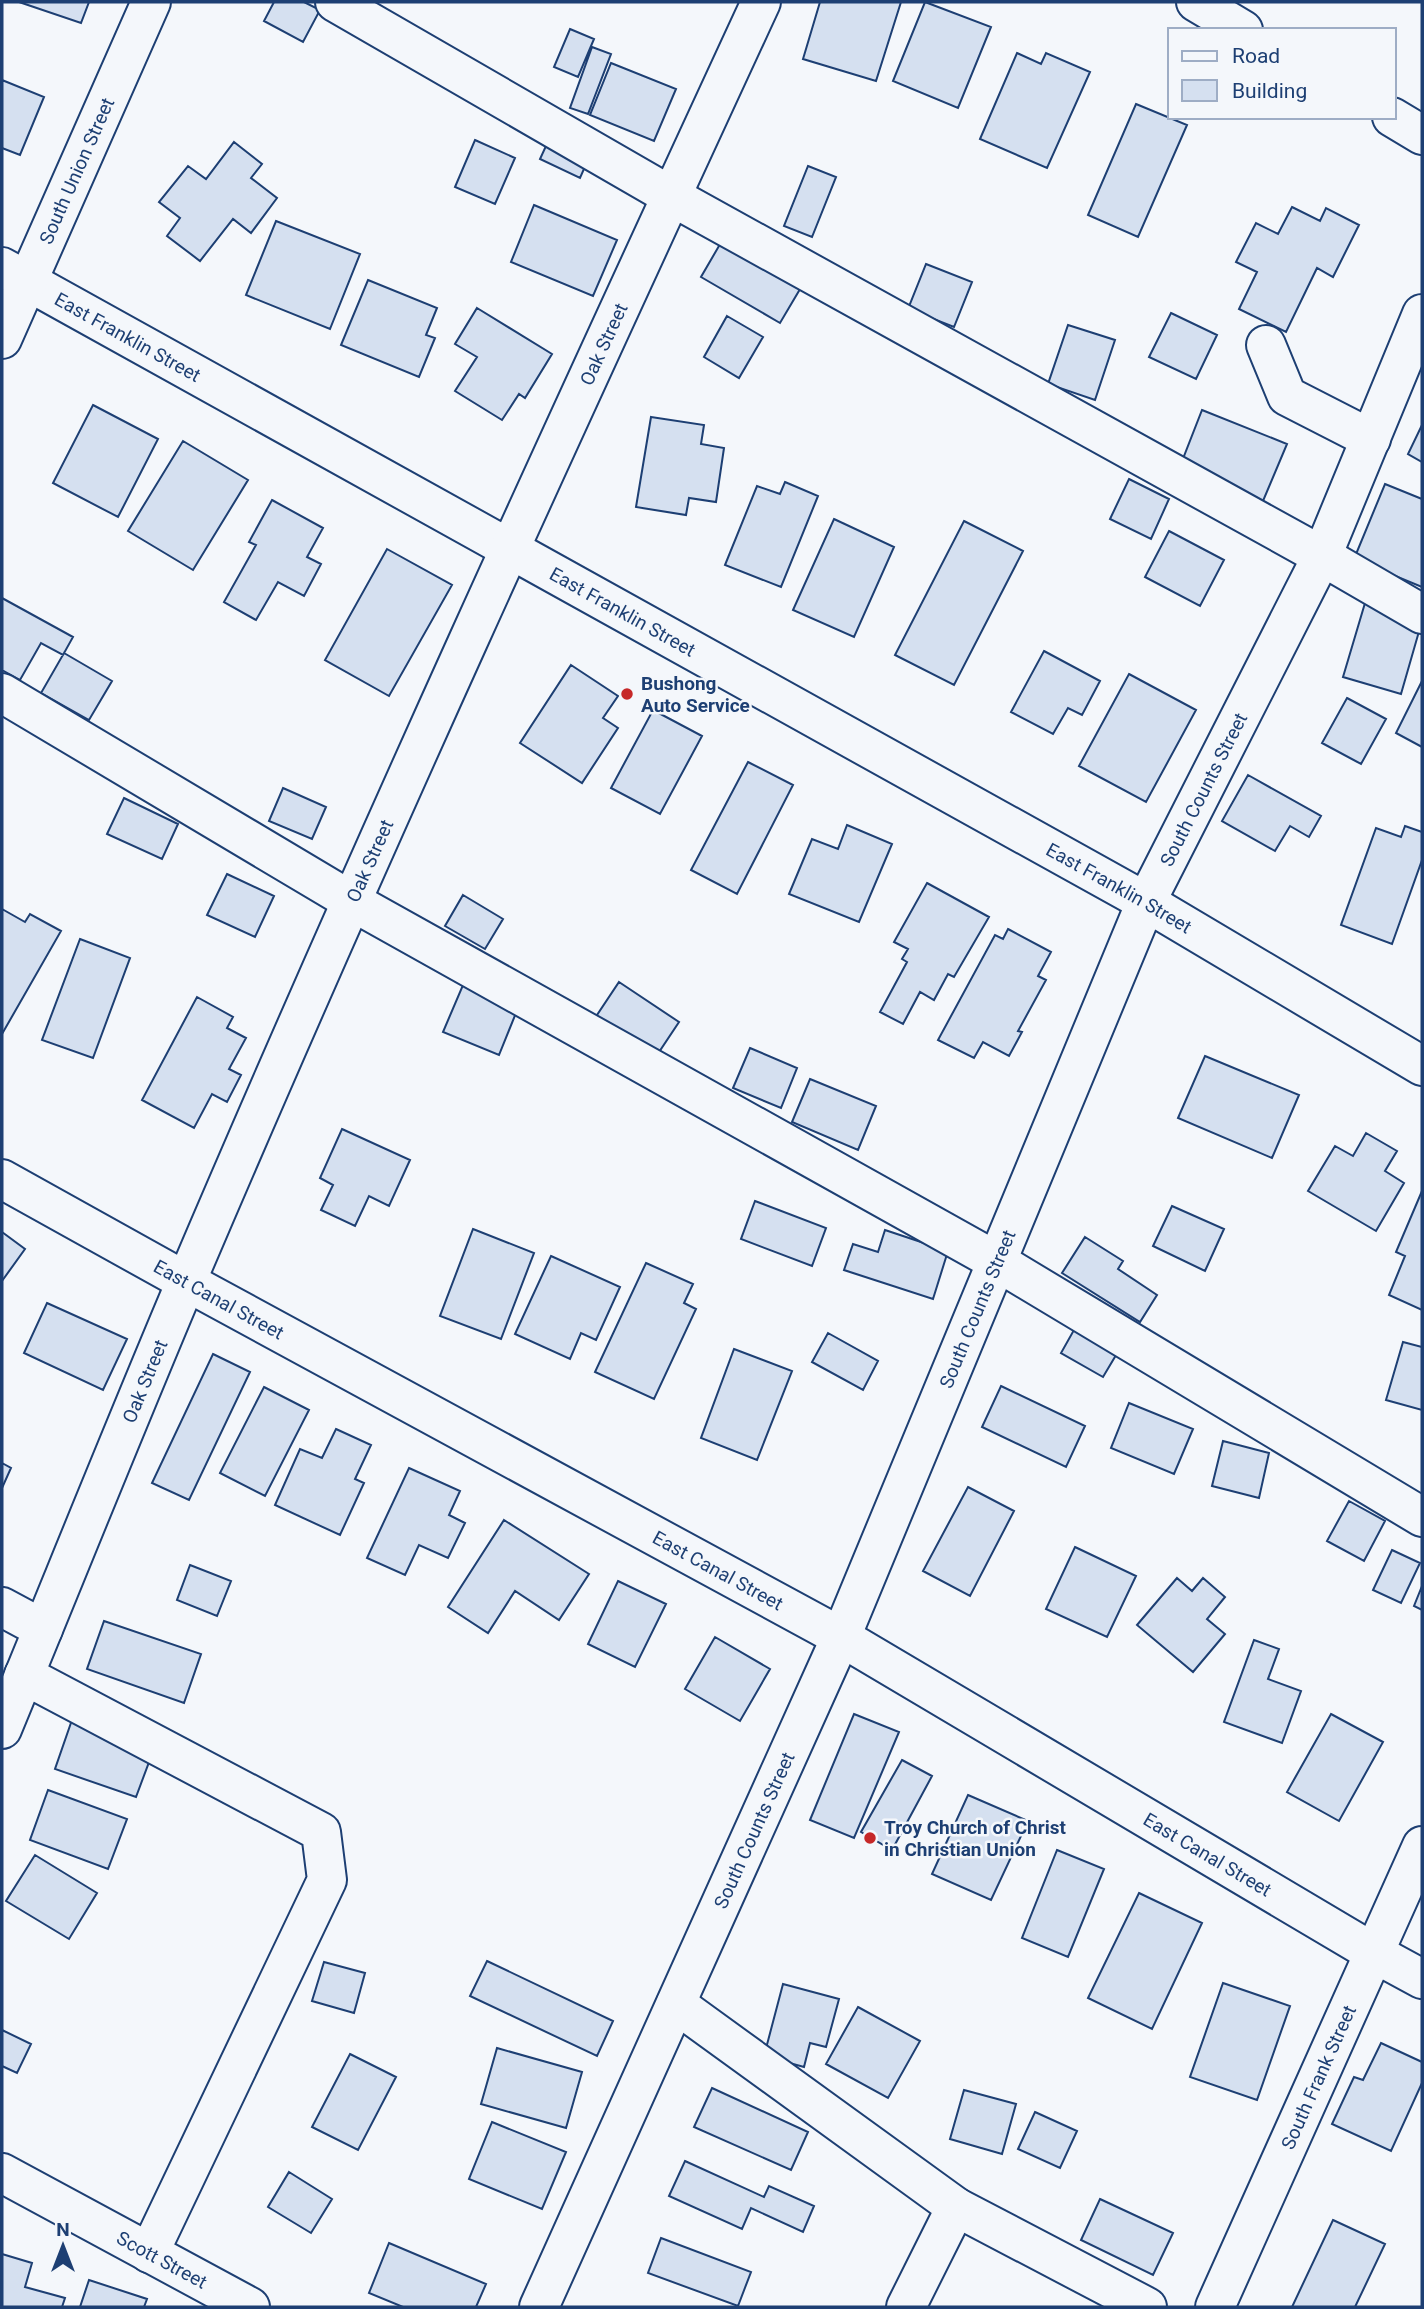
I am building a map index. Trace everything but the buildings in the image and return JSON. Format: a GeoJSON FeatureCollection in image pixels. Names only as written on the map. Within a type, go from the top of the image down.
{"type":"FeatureCollection","features":[{"type":"Feature","properties":{"kind":"street","name":"South Union Street"},"geometry":{"type":"LineString","coordinates":[[2,339],[14,274],[151,2]]}},
{"type":"Feature","properties":{"kind":"street"},"geometry":{"type":"LineString","coordinates":[[335,2],[671,196],[1422,614]]}},
{"type":"Feature","properties":{"kind":"street","name":"Oak Street"},"geometry":{"type":"LineString","coordinates":[[2,1730],[187,1282],[353,901],[509,547],[761,2]]}},
{"type":"Feature","properties":{"kind":"street"},"geometry":{"type":"LineString","coordinates":[[1196,2],[1240,28]]}},
{"type":"Feature","properties":{"kind":"street"},"geometry":{"type":"LineString","coordinates":[[1395,119],[1422,135]]}},
{"type":"Feature","properties":{"kind":"street","name":"East Franklin Street"},"geometry":{"type":"LineString","coordinates":[[14,274],[1146,901],[1422,1066]]}},
{"type":"Feature","properties":{"kind":"street","name":"South Counts Street"},"geometry":{"type":"LineString","coordinates":[[539,2307],[841,1637],[1146,901],[1322,556],[1422,314]]}},
{"type":"Feature","properties":{"kind":"street"},"geometry":{"type":"LineString","coordinates":[[1266,345],[1287,396],[1371,439]]}},
{"type":"Feature","properties":{"kind":"street"},"geometry":{"type":"LineString","coordinates":[[2,693],[353,901],[996,1261],[1422,1517]]}},
{"type":"Feature","properties":{"kind":"street","name":"East Canal Street"},"geometry":{"type":"LineString","coordinates":[[2,1179],[841,1637],[1422,1979]]}},
{"type":"Feature","properties":{"kind":"street"},"geometry":{"type":"LineString","coordinates":[[2,1607],[44,1629]]}},
{"type":"Feature","properties":{"kind":"street"},"geometry":{"type":"LineString","coordinates":[[24,1675],[321,1832],[327,1880],[149,2253]]}},
{"type":"Feature","properties":{"kind":"street","name":"South Frank Street"},"geometry":{"type":"LineString","coordinates":[[1215,2307],[1422,1846]]}},
{"type":"Feature","properties":{"kind":"street"},"geometry":{"type":"LineString","coordinates":[[676,2004],[956,2207],[1147,2307]]}},
{"type":"Feature","properties":{"kind":"street","name":"Scott Street"},"geometry":{"type":"LineString","coordinates":[[2,2173],[250,2307]]}},
{"type":"Feature","properties":{"kind":"street"},"geometry":{"type":"LineString","coordinates":[[906,2307],[956,2207]]}},
{"type":"Feature","properties":{"kind":"place","name":"Bushong Auto Service"},"geometry":{"type":"Point","coordinates":[627,694]}},
{"type":"Feature","properties":{"kind":"place","name":"Troy Church of Christ in Christian Union"},"geometry":{"type":"Point","coordinates":[870,1838]}}]}
